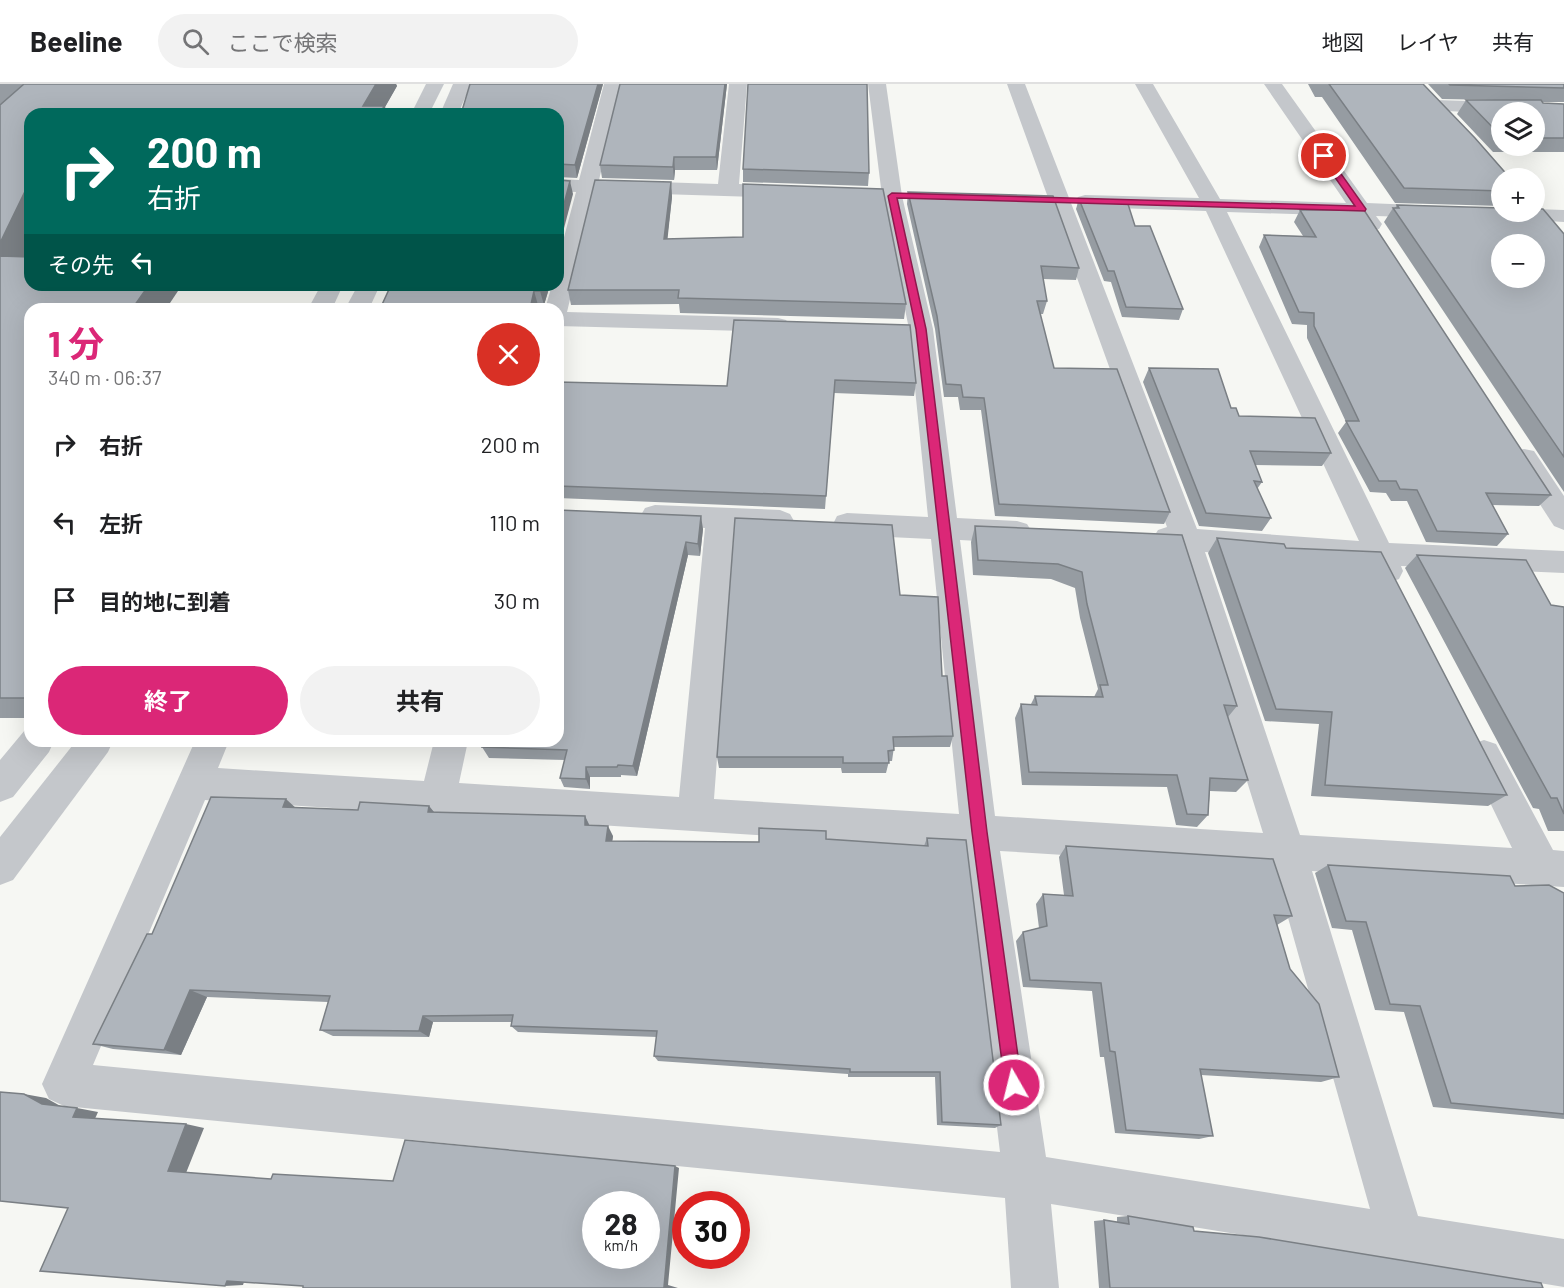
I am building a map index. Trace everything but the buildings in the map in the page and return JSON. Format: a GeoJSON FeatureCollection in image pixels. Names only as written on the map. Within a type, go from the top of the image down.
{"type":"FeatureCollection","features":[{"type":"Feature","properties":{"kind":"street"},"geometry":{"type":"LineString","coordinates":[[423,108],[435,84]]}},
{"type":"Feature","properties":{"kind":"street"},"geometry":{"type":"LineString","coordinates":[[452,108],[462,84]]}},
{"type":"Feature","properties":{"kind":"street"},"geometry":{"type":"LineString","coordinates":[[564,282],[613,84]]}},
{"type":"Feature","properties":{"kind":"street"},"geometry":{"type":"LineString","coordinates":[[728,190],[738,84]]}},
{"type":"Feature","properties":{"kind":"street"},"geometry":{"type":"LineString","coordinates":[[877,84],[910,329],[946,529],[979,832],[1026,1177],[1035,1288]]}},
{"type":"Feature","properties":{"kind":"street"},"geometry":{"type":"LineString","coordinates":[[1016,84],[1050,200],[1186,538],[1287,850],[1401,1237]]}},
{"type":"Feature","properties":{"kind":"street"},"geometry":{"type":"LineString","coordinates":[[1144,84],[1214,206],[1402,596]]}},
{"type":"Feature","properties":{"kind":"street"},"geometry":{"type":"LineString","coordinates":[[1274,84],[1381,239]]}},
{"type":"Feature","properties":{"kind":"street"},"geometry":{"type":"LineString","coordinates":[[1421,91],[1450,122]]}},
{"type":"Feature","properties":{"kind":"street"},"geometry":{"type":"LineString","coordinates":[[1435,106],[1564,110]]}},
{"type":"Feature","properties":{"kind":"street"},"geometry":{"type":"LineString","coordinates":[[564,185],[810,193]]}},
{"type":"Feature","properties":{"kind":"street"},"geometry":{"type":"LineString","coordinates":[[1050,200],[1456,212]]}},
{"type":"Feature","properties":{"kind":"street"},"geometry":{"type":"LineString","coordinates":[[1480,213],[1491,213]]}},
{"type":"Feature","properties":{"kind":"street"},"geometry":{"type":"LineString","coordinates":[[1545,213],[1564,216]]}},
{"type":"Feature","properties":{"kind":"street"},"geometry":{"type":"LineString","coordinates":[[1545,221],[1558,236]]}},
{"type":"Feature","properties":{"kind":"street"},"geometry":{"type":"LineString","coordinates":[[564,320],[804,326]]}},
{"type":"Feature","properties":{"kind":"street"},"geometry":{"type":"LineString","coordinates":[[1512,439],[1564,519]]}},
{"type":"Feature","properties":{"kind":"street"},"geometry":{"type":"LineString","coordinates":[[627,514],[1049,533]]}},
{"type":"Feature","properties":{"kind":"street"},"geometry":{"type":"LineString","coordinates":[[695,815],[720,518]]}},
{"type":"Feature","properties":{"kind":"street"},"geometry":{"type":"LineString","coordinates":[[1141,537],[1186,538],[1380,554],[1564,562]]}},
{"type":"Feature","properties":{"kind":"street"},"geometry":{"type":"LineString","coordinates":[[1472,732],[1553,869]]}},
{"type":"Feature","properties":{"kind":"street"},"geometry":{"type":"LineString","coordinates":[[0,786],[32,747]]}},
{"type":"Feature","properties":{"kind":"street"},"geometry":{"type":"LineString","coordinates":[[0,867],[91,747]]}},
{"type":"Feature","properties":{"kind":"street"},"geometry":{"type":"LineString","coordinates":[[209,747],[64,1084],[1026,1177],[1564,1263]]}},
{"type":"Feature","properties":{"kind":"street"},"geometry":{"type":"LineString","coordinates":[[438,798],[450,747]]}},
{"type":"Feature","properties":{"kind":"street"},"geometry":{"type":"LineString","coordinates":[[194,783],[1287,850],[1553,869]]}},
{"type":"Feature","properties":{"kind":"route"},"geometry":{"type":"LineString","coordinates":[[1014,1085],[979,832],[946,529],[921,329],[892,196],[1362,209],[1324,156]]}}]}
